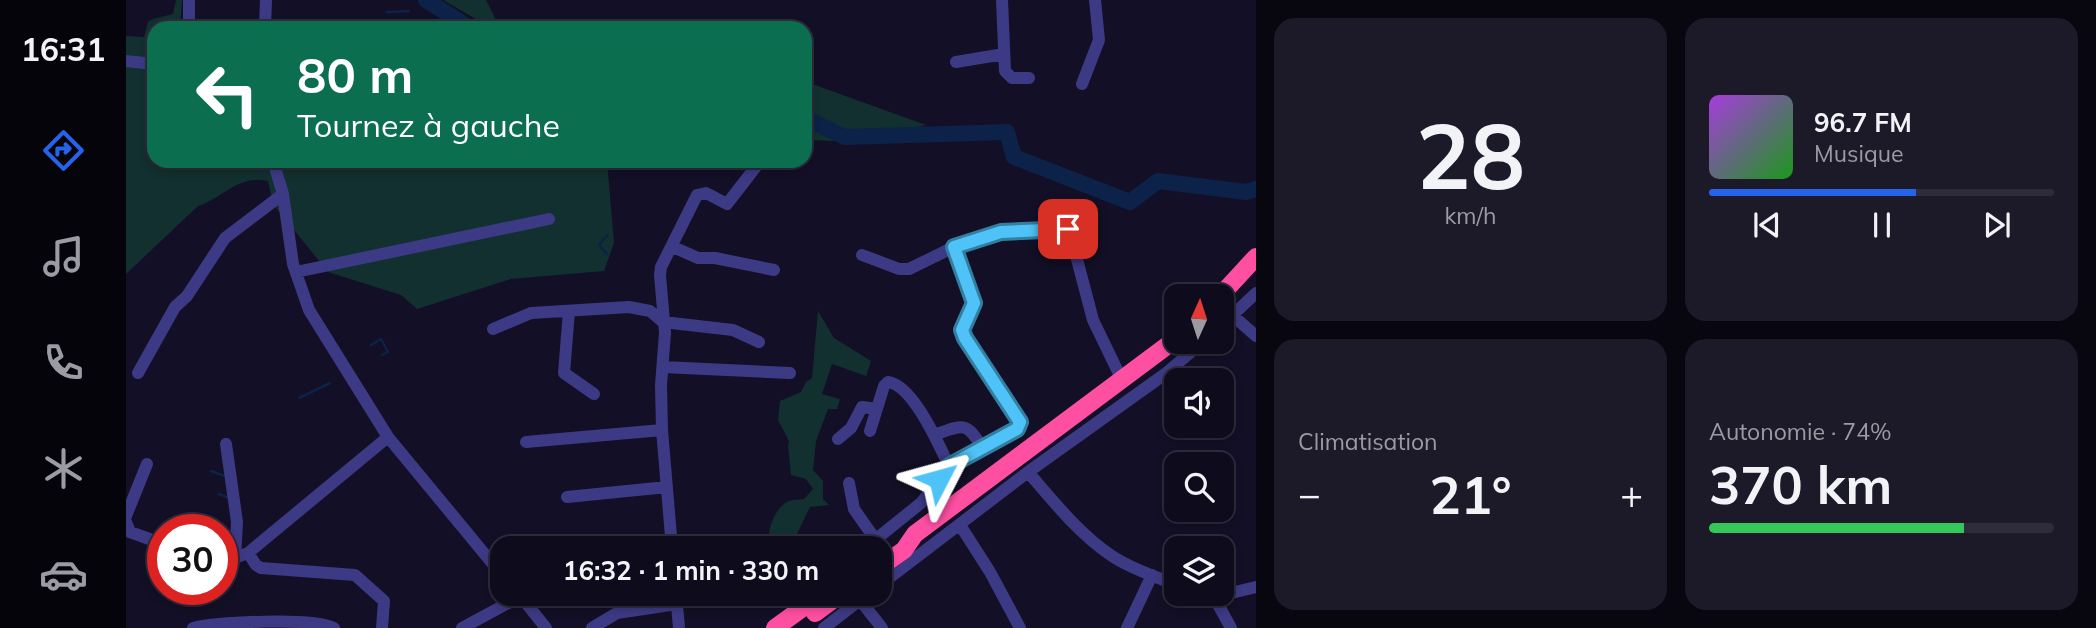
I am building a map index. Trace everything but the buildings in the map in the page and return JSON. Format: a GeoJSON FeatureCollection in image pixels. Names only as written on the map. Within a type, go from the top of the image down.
{"type":"FeatureCollection","features":[{"type":"Feature","properties":{"kind":"highway"},"geometry":{"type":"LineString","coordinates":[[1231,284],[1256,257]]}},
{"type":"Feature","properties":{"kind":"highway"},"geometry":{"type":"LineString","coordinates":[[892,543],[915,534],[1164,348]]}},
{"type":"Feature","properties":{"kind":"highway"},"geometry":{"type":"LineString","coordinates":[[892,558],[904,550],[915,534]]}},
{"type":"Feature","properties":{"kind":"highway"},"geometry":{"type":"LineString","coordinates":[[775,628],[805,606]]}},
{"type":"Feature","properties":{"kind":"highway"},"geometry":{"type":"LineString","coordinates":[[796,628],[825,606]]}},
{"type":"Feature","properties":{"kind":"street"},"geometry":{"type":"LineString","coordinates":[[189,0],[189,21]]}},
{"type":"Feature","properties":{"kind":"street"},"geometry":{"type":"LineString","coordinates":[[265,21],[266,0]]}},
{"type":"Feature","properties":{"kind":"street"},"geometry":{"type":"LineString","coordinates":[[1002,0],[1007,75],[1012,78],[1029,78]]}},
{"type":"Feature","properties":{"kind":"street"},"geometry":{"type":"LineString","coordinates":[[1082,84],[1099,40],[1095,0]]}},
{"type":"Feature","properties":{"kind":"street"},"geometry":{"type":"LineString","coordinates":[[956,62],[1004,54]]}},
{"type":"Feature","properties":{"kind":"street"},"geometry":{"type":"LineString","coordinates":[[126,61],[147,63]]}},
{"type":"Feature","properties":{"kind":"street"},"geometry":{"type":"LineString","coordinates":[[275,168],[283,194],[296,272],[309,310],[388,438],[490,561]]}},
{"type":"Feature","properties":{"kind":"street"},"geometry":{"type":"LineString","coordinates":[[671,536],[662,430],[665,334],[661,267],[697,195],[706,193],[727,204],[755,168]]}},
{"type":"Feature","properties":{"kind":"street"},"geometry":{"type":"LineString","coordinates":[[138,373],[175,307],[187,296],[225,238],[283,194]]}},
{"type":"Feature","properties":{"kind":"street"},"geometry":{"type":"LineString","coordinates":[[1063,206],[1093,320],[1122,380]]}},
{"type":"Feature","properties":{"kind":"street"},"geometry":{"type":"LineString","coordinates":[[296,272],[549,219]]}},
{"type":"Feature","properties":{"kind":"street"},"geometry":{"type":"LineString","coordinates":[[862,255],[899,269],[909,269],[954,247],[1001,232],[1068,229]]}},
{"type":"Feature","properties":{"kind":"street"},"geometry":{"type":"LineString","coordinates":[[673,247],[698,258],[715,258],[774,270]]}},
{"type":"Feature","properties":{"kind":"street"},"geometry":{"type":"LineString","coordinates":[[884,536],[920,503],[949,466],[1017,429],[1020,422],[965,338],[962,330],[974,303],[954,247]]}},
{"type":"Feature","properties":{"kind":"street"},"geometry":{"type":"LineString","coordinates":[[1234,314],[1256,293]]}},
{"type":"Feature","properties":{"kind":"street"},"geometry":{"type":"LineString","coordinates":[[493,329],[531,313],[629,307],[650,311],[663,322],[733,330],[760,342]]}},
{"type":"Feature","properties":{"kind":"street"},"geometry":{"type":"LineString","coordinates":[[569,311],[564,373],[594,394]]}},
{"type":"Feature","properties":{"kind":"street"},"geometry":{"type":"LineString","coordinates":[[1234,318],[1256,336]]}},
{"type":"Feature","properties":{"kind":"street"},"geometry":{"type":"LineString","coordinates":[[892,576],[1189,354]]}},
{"type":"Feature","properties":{"kind":"street"},"geometry":{"type":"LineString","coordinates":[[663,368],[790,373]]}},
{"type":"Feature","properties":{"kind":"street"},"geometry":{"type":"LineString","coordinates":[[870,431],[885,384],[895,383],[919,408],[949,466]]}},
{"type":"Feature","properties":{"kind":"street"},"geometry":{"type":"LineString","coordinates":[[838,439],[851,428],[862,407],[877,409]]}},
{"type":"Feature","properties":{"kind":"street"},"geometry":{"type":"LineString","coordinates":[[934,435],[962,426],[967,427],[973,431],[983,449]]}},
{"type":"Feature","properties":{"kind":"street"},"geometry":{"type":"LineString","coordinates":[[526,442],[662,430]]}},
{"type":"Feature","properties":{"kind":"street"},"geometry":{"type":"LineString","coordinates":[[238,557],[248,553],[388,438]]}},
{"type":"Feature","properties":{"kind":"street"},"geometry":{"type":"LineString","coordinates":[[226,444],[236,514]]}},
{"type":"Feature","properties":{"kind":"street"},"geometry":{"type":"LineString","coordinates":[[126,516],[147,464]]}},
{"type":"Feature","properties":{"kind":"street"},"geometry":{"type":"LineString","coordinates":[[1028,472],[1071,520],[1100,547],[1127,565],[1164,580]]}},
{"type":"Feature","properties":{"kind":"street"},"geometry":{"type":"LineString","coordinates":[[849,483],[854,509],[868,536]]}},
{"type":"Feature","properties":{"kind":"street"},"geometry":{"type":"LineString","coordinates":[[567,497],[667,487]]}},
{"type":"Feature","properties":{"kind":"street"},"geometry":{"type":"LineString","coordinates":[[126,523],[130,531],[147,538]]}},
{"type":"Feature","properties":{"kind":"street"},"geometry":{"type":"LineString","coordinates":[[960,525],[990,572],[1020,628]]}},
{"type":"Feature","properties":{"kind":"street"},"geometry":{"type":"LineString","coordinates":[[248,553],[261,568],[358,576],[384,601],[382,628]]}},
{"type":"Feature","properties":{"kind":"street"},"geometry":{"type":"LineString","coordinates":[[1127,628],[1152,575]]}},
{"type":"Feature","properties":{"kind":"street"},"geometry":{"type":"LineString","coordinates":[[1234,592],[1256,587]]}},
{"type":"Feature","properties":{"kind":"street"},"geometry":{"type":"LineString","coordinates":[[461,628],[500,606]]}},
{"type":"Feature","properties":{"kind":"street"},"geometry":{"type":"LineString","coordinates":[[529,606],[546,628]]}},
{"type":"Feature","properties":{"kind":"street"},"geometry":{"type":"LineString","coordinates":[[592,628],[617,613],[646,606]]}},
{"type":"Feature","properties":{"kind":"street"},"geometry":{"type":"LineString","coordinates":[[677,606],[679,628]]}},
{"type":"Feature","properties":{"kind":"street"},"geometry":{"type":"LineString","coordinates":[[824,628],[853,606]]}},
{"type":"Feature","properties":{"kind":"street"},"geometry":{"type":"LineString","coordinates":[[870,606],[882,628]]}},
{"type":"Feature","properties":{"kind":"street"},"geometry":{"type":"LineString","coordinates":[[1219,606],[1231,628]]}},
{"type":"Feature","properties":{"kind":"street"},"geometry":{"type":"LineString","coordinates":[[193,628],[217,623],[264,622],[316,623],[334,628]]}},
{"type":"Feature","properties":{"kind":"green space"},"geometry":{"type":"Polygon","coordinates":[[[176,0],[182,0],[180,21],[150,21],[153,19],[173,14],[176,0]]]}},
{"type":"Feature","properties":{"kind":"green space"},"geometry":{"type":"Polygon","coordinates":[[[443,0],[486,0],[496,21],[477,21],[443,0]]]}},
{"type":"Feature","properties":{"kind":"green space"},"geometry":{"type":"Polygon","coordinates":[[[147,26],[147,168],[608,168],[614,243],[604,271],[511,279],[417,309],[401,295],[328,272],[273,204],[268,181],[257,180],[239,184],[198,206],[126,274],[126,36],[144,37],[147,26]]]}},
{"type":"Feature","properties":{"kind":"green space"},"geometry":{"type":"Polygon","coordinates":[[[812,84],[926,125],[862,142],[812,140],[812,84]]]}},
{"type":"Feature","properties":{"kind":"green space"},"geometry":{"type":"Polygon","coordinates":[[[818,311],[834,338],[871,361],[866,376],[832,364],[822,394],[840,399],[837,409],[828,409],[816,441],[813,470],[823,481],[823,499],[829,505],[810,507],[796,536],[769,536],[772,523],[782,505],[804,499],[813,489],[806,479],[791,475],[789,441],[778,420],[780,401],[801,392],[806,382],[812,378],[818,311]]]}},
{"type":"Feature","properties":{"kind":"waterway"},"geometry":{"type":"LineString","coordinates":[[426,0],[459,21]]}},
{"type":"Feature","properties":{"kind":"waterway"},"geometry":{"type":"LineString","coordinates":[[387,12],[409,11]]}},
{"type":"Feature","properties":{"kind":"waterway"},"geometry":{"type":"LineString","coordinates":[[812,121],[845,137],[1007,132],[1014,157],[1130,202],[1158,181],[1246,192],[1256,189]]}},
{"type":"Feature","properties":{"kind":"waterway"},"geometry":{"type":"LineString","coordinates":[[607,235],[599,245],[607,254]]}},
{"type":"Feature","properties":{"kind":"waterway"},"geometry":{"type":"LineString","coordinates":[[371,345],[381,339],[388,352],[382,355]]}},
{"type":"Feature","properties":{"kind":"waterway"},"geometry":{"type":"LineString","coordinates":[[299,398],[329,384]]}},
{"type":"Feature","properties":{"kind":"waterway"},"geometry":{"type":"LineString","coordinates":[[211,471],[225,476]]}},
{"type":"Feature","properties":{"kind":"waterway"},"geometry":{"type":"LineString","coordinates":[[219,494],[229,498]]}},
{"type":"Feature","properties":{"kind":"route"},"geometry":{"type":"LineString","coordinates":[[939,479],[949,466],[1017,429],[1020,422],[965,338],[962,330],[974,303],[954,247],[1001,232],[1068,229]]}}]}
